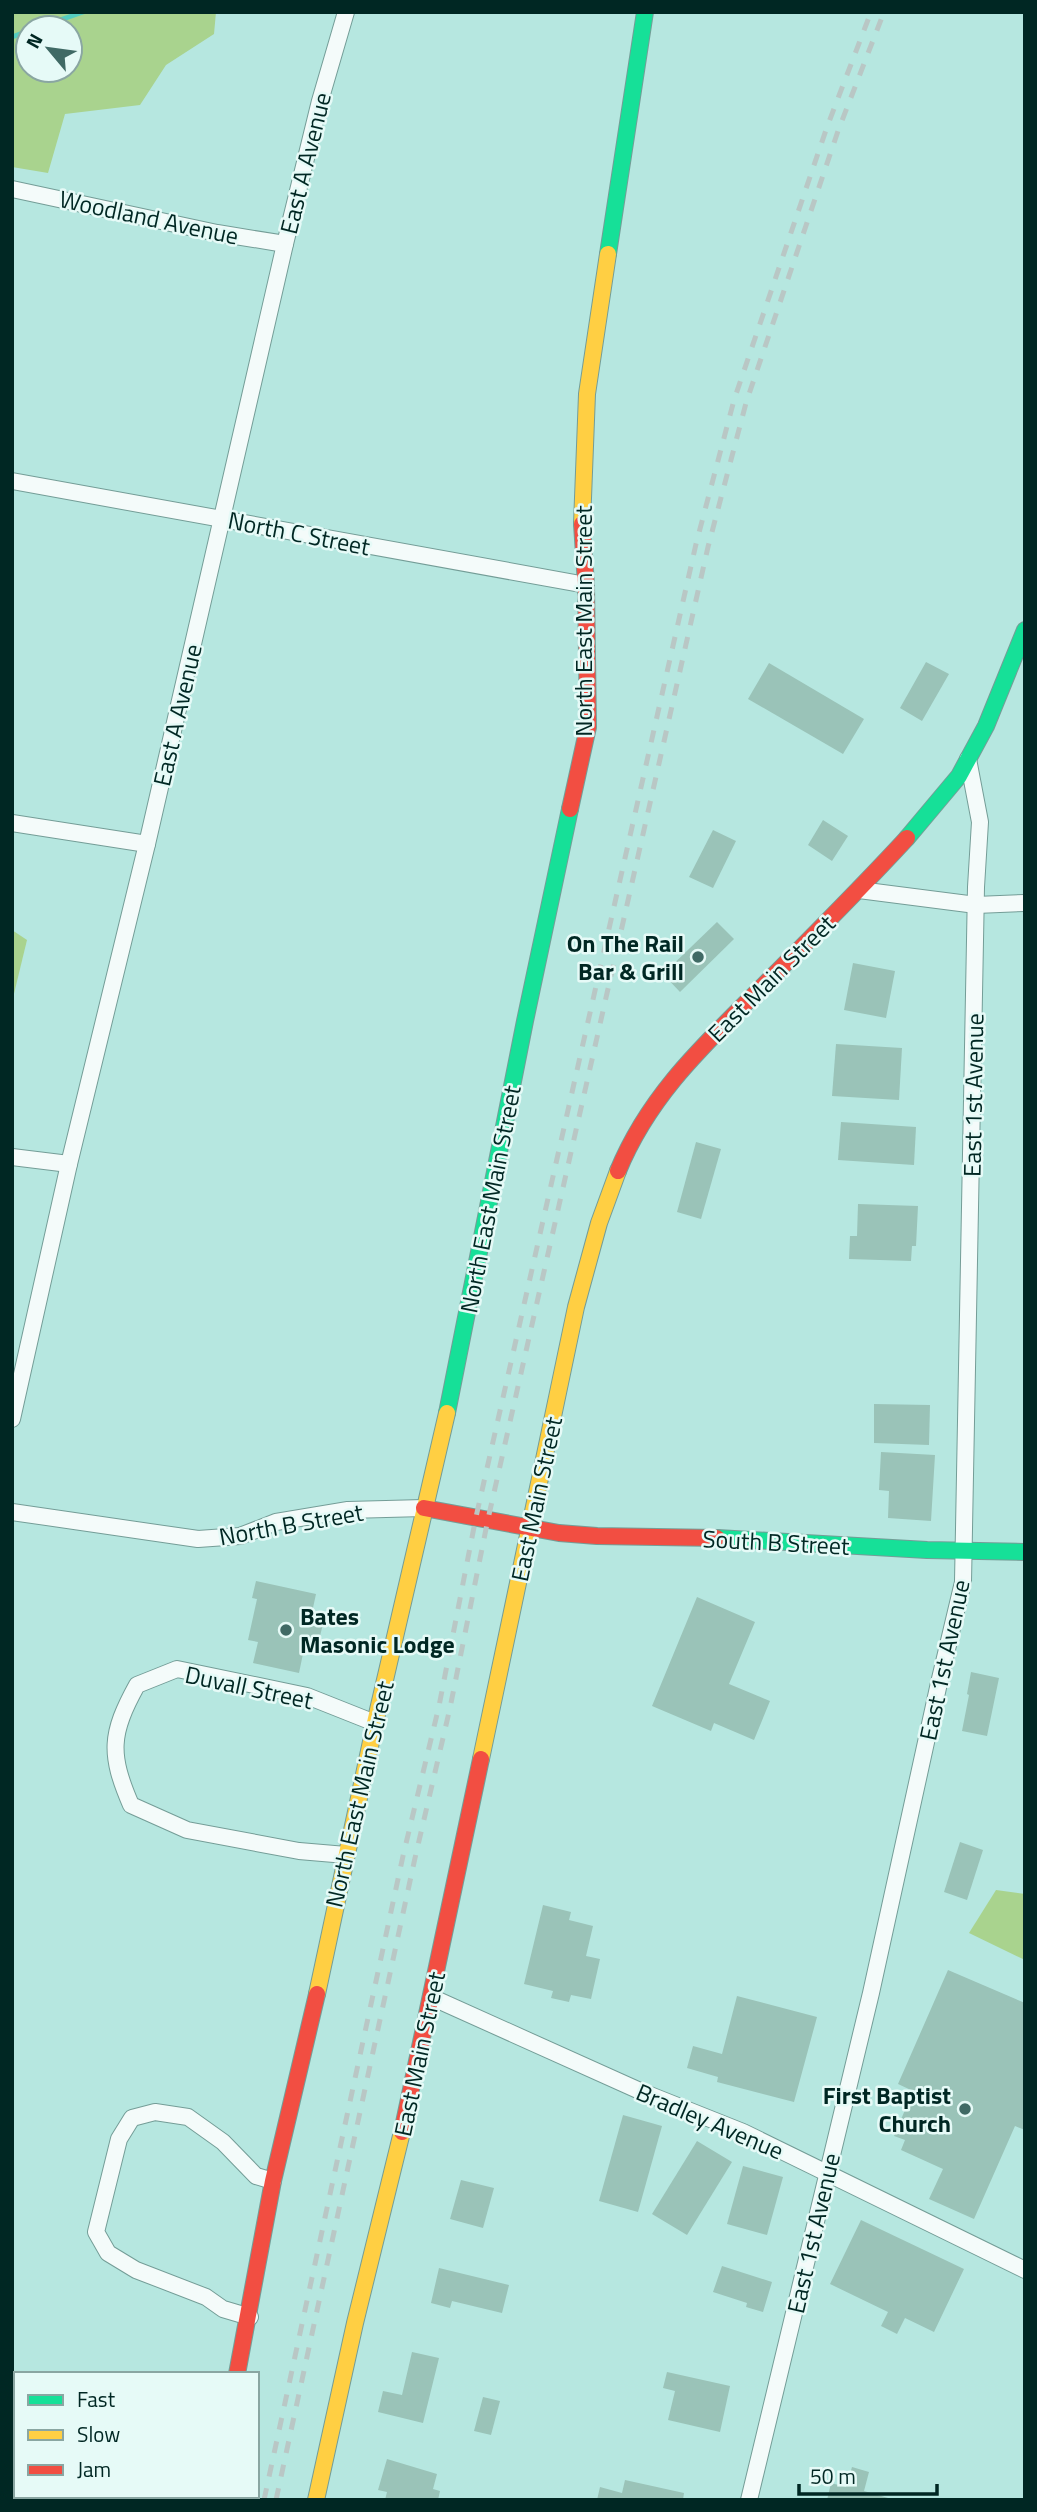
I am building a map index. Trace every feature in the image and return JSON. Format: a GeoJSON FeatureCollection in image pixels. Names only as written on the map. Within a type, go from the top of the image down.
{"type":"FeatureCollection","features":[{"type":"Feature","properties":{"kind":"street","name":"East A Avenue"},"geometry":{"type":"LineString","coordinates":[[12,1419],[69,1164],[147,844],[285,244],[320,102],[346,12]]}},
{"type":"Feature","properties":{"kind":"street","name":"North East Main Street"},"geometry":{"type":"LineString","coordinates":[[237,2372],[274,2181],[451,1394],[525,1021],[588,727],[586,585],[582,531],[587,394],[645,12]]}},
{"type":"Feature","properties":{"kind":"street","name":"Woodland Avenue"},"geometry":{"type":"LineString","coordinates":[[12,189],[217,233],[285,244]]}},
{"type":"Feature","properties":{"kind":"street","name":"North C Street"},"geometry":{"type":"LineString","coordinates":[[12,481],[586,585]]}},
{"type":"Feature","properties":{"kind":"street","name":"East Main Street"},"geometry":{"type":"LineString","coordinates":[[316,2500],[355,2323],[397,2157],[506,1646],[528,1527],[593,1236],[610,1189],[631,1142],[656,1100],[682,1066],[859,890],[929,814],[959,776],[986,726],[1025,630]]}},
{"type":"Feature","properties":{"kind":"street","name":"East 1st Avenue"},"geometry":{"type":"LineString","coordinates":[[749,2500],[871,1993],[963,1582],[976,905],[980,822],[968,759]]}},
{"type":"Feature","properties":{"kind":"street"},"geometry":{"type":"LineString","coordinates":[[12,823],[147,844]]}},
{"type":"Feature","properties":{"kind":"street"},"geometry":{"type":"LineString","coordinates":[[859,890],[976,905],[1025,903]]}},
{"type":"Feature","properties":{"kind":"street"},"geometry":{"type":"LineString","coordinates":[[12,1157],[69,1164]]}},
{"type":"Feature","properties":{"kind":"street","name":"North B Street"},"geometry":{"type":"LineString","coordinates":[[12,1512],[198,1539],[240,1536],[276,1522],[338,1511],[424,1508],[528,1527]]}},
{"type":"Feature","properties":{"kind":"street","name":"South B Street"},"geometry":{"type":"LineString","coordinates":[[528,1527],[597,1536],[735,1538],[1025,1552]]}},
{"type":"Feature","properties":{"kind":"street","name":"Duvall Street"},"geometry":{"type":"LineString","coordinates":[[346,1856],[299,1852],[187,1830],[131,1805],[118,1773],[114,1744],[122,1712],[137,1685],[177,1669],[307,1696],[375,1723]]}},
{"type":"Feature","properties":{"kind":"street","name":"Bradley Avenue"},"geometry":{"type":"LineString","coordinates":[[431,1997],[640,2091],[743,2132],[1025,2270]]}},
{"type":"Feature","properties":{"kind":"street"},"geometry":{"type":"LineString","coordinates":[[250,2317],[223,2309],[206,2297],[136,2270],[108,2253],[96,2232],[119,2139],[132,2118],[155,2112],[187,2118],[223,2142],[256,2176],[274,2181]]}},
{"type":"Feature","properties":{"kind":"green space"},"geometry":{"type":"Polygon","coordinates":[[[12,12],[216,12],[214,34],[166,65],[140,105],[65,114],[48,173],[12,167],[12,12]]]}},
{"type":"Feature","properties":{"kind":"green space"},"geometry":{"type":"Polygon","coordinates":[[[12,930],[27,940],[12,1002],[12,930]]]}},
{"type":"Feature","properties":{"kind":"green space"},"geometry":{"type":"Polygon","coordinates":[[[996,1890],[1025,1894],[1025,1960],[969,1933],[996,1890]]]}},
{"type":"Feature","properties":{"kind":"building"},"geometry":{"type":"Polygon","coordinates":[[[926,662],[949,674],[922,721],[900,708],[926,662]]]}},
{"type":"Feature","properties":{"kind":"building"},"geometry":{"type":"Polygon","coordinates":[[[769,663],[864,719],[843,754],[748,699],[769,663]]]}},
{"type":"Feature","properties":{"kind":"building"},"geometry":{"type":"Polygon","coordinates":[[[823,820],[848,836],[832,861],[808,845],[823,820]]]}},
{"type":"Feature","properties":{"kind":"building"},"geometry":{"type":"Polygon","coordinates":[[[713,830],[736,841],[713,888],[689,877],[713,830]]]}},
{"type":"Feature","properties":{"kind":"building","name":"On The Rail Bar & Grill"},"geometry":{"type":"Polygon","coordinates":[[[717,922],[734,939],[680,992],[663,974],[717,922]]]}},
{"type":"Feature","properties":{"kind":"building"},"geometry":{"type":"Polygon","coordinates":[[[853,963],[895,971],[886,1018],[844,1010],[853,963]]]}},
{"type":"Feature","properties":{"kind":"building"},"geometry":{"type":"Polygon","coordinates":[[[836,1044],[902,1048],[899,1100],[832,1096],[836,1044]]]}},
{"type":"Feature","properties":{"kind":"building"},"geometry":{"type":"Polygon","coordinates":[[[841,1122],[916,1127],[914,1165],[838,1160],[841,1122]]]}},
{"type":"Feature","properties":{"kind":"building"},"geometry":{"type":"Polygon","coordinates":[[[696,1142],[721,1149],[701,1219],[677,1212],[696,1142]]]}},
{"type":"Feature","properties":{"kind":"building"},"geometry":{"type":"Polygon","coordinates":[[[858,1204],[918,1206],[916,1246],[912,1246],[911,1261],[849,1259],[850,1236],[857,1236],[858,1204]]]}},
{"type":"Feature","properties":{"kind":"building"},"geometry":{"type":"Polygon","coordinates":[[[874,1404],[930,1405],[929,1445],[874,1443],[874,1404]]]}},
{"type":"Feature","properties":{"kind":"building"},"geometry":{"type":"Polygon","coordinates":[[[881,1452],[935,1455],[931,1521],[888,1518],[889,1491],[879,1490],[881,1452]]]}},
{"type":"Feature","properties":{"kind":"building","name":"Bates Masonic Lodge"},"geometry":{"type":"Polygon","coordinates":[[[256,1581],[316,1594],[311,1617],[324,1620],[316,1652],[304,1649],[299,1673],[253,1663],[258,1642],[248,1640],[257,1599],[252,1598],[256,1581]]]}},
{"type":"Feature","properties":{"kind":"building"},"geometry":{"type":"Polygon","coordinates":[[[697,1597],[755,1622],[729,1684],[770,1701],[754,1740],[714,1723],[711,1731],[652,1706],[697,1597]]]}},
{"type":"Feature","properties":{"kind":"building"},"geometry":{"type":"Polygon","coordinates":[[[971,1672],[999,1678],[987,1736],[962,1731],[971,1672]]]}},
{"type":"Feature","properties":{"kind":"building"},"geometry":{"type":"Polygon","coordinates":[[[960,1842],[983,1850],[967,1900],[944,1892],[960,1842]]]}},
{"type":"Feature","properties":{"kind":"building"},"geometry":{"type":"Polygon","coordinates":[[[543,1905],[571,1912],[569,1920],[593,1926],[586,1956],[600,1959],[591,1999],[571,1995],[569,2002],[551,1998],[553,1991],[524,1984],[543,1905]]]}},
{"type":"Feature","properties":{"kind":"building","name":"First Baptist Church"},"geometry":{"type":"Polygon","coordinates":[[[948,1970],[1025,2003],[1025,2130],[1015,2126],[974,2219],[929,2199],[943,2169],[901,2150],[905,2140],[894,2136],[913,2091],[898,2084],[948,1970]]]}},
{"type":"Feature","properties":{"kind":"building"},"geometry":{"type":"Polygon","coordinates":[[[737,1996],[817,2017],[794,2102],[717,2082],[718,2077],[687,2068],[693,2046],[722,2054],[737,1996]]]}},
{"type":"Feature","properties":{"kind":"building"},"geometry":{"type":"Polygon","coordinates":[[[623,2115],[662,2126],[638,2212],[599,2201],[623,2115]]]}},
{"type":"Feature","properties":{"kind":"building"},"geometry":{"type":"Polygon","coordinates":[[[697,2141],[732,2162],[687,2235],[652,2214],[697,2141]]]}},
{"type":"Feature","properties":{"kind":"building"},"geometry":{"type":"Polygon","coordinates":[[[743,2166],[783,2177],[767,2235],[727,2224],[743,2166]]]}},
{"type":"Feature","properties":{"kind":"building"},"geometry":{"type":"Polygon","coordinates":[[[461,2180],[494,2188],[483,2228],[450,2219],[461,2180]]]}},
{"type":"Feature","properties":{"kind":"building"},"geometry":{"type":"Polygon","coordinates":[[[861,2220],[964,2269],[934,2332],[905,2318],[897,2334],[881,2326],[888,2312],[830,2284],[861,2220]]]}},
{"type":"Feature","properties":{"kind":"building"},"geometry":{"type":"Polygon","coordinates":[[[722,2266],[772,2282],[763,2312],[746,2307],[747,2303],[713,2292],[722,2266]]]}},
{"type":"Feature","properties":{"kind":"building"},"geometry":{"type":"Polygon","coordinates":[[[439,2268],[509,2285],[502,2313],[452,2301],[450,2308],[431,2303],[439,2268]]]}},
{"type":"Feature","properties":{"kind":"building"},"geometry":{"type":"Polygon","coordinates":[[[412,2352],[439,2358],[423,2423],[378,2412],[383,2391],[402,2395],[412,2352]]]}},
{"type":"Feature","properties":{"kind":"building"},"geometry":{"type":"Polygon","coordinates":[[[667,2372],[730,2386],[720,2432],[668,2420],[675,2391],[663,2388],[667,2372]]]}},
{"type":"Feature","properties":{"kind":"building"},"geometry":{"type":"Polygon","coordinates":[[[483,2397],[500,2401],[491,2435],[474,2431],[483,2397]]]}},
{"type":"Feature","properties":{"kind":"building"},"geometry":{"type":"Polygon","coordinates":[[[387,2459],[437,2474],[433,2489],[440,2491],[438,2500],[385,2500],[387,2492],[378,2490],[387,2459]]]}},
{"type":"Feature","properties":{"kind":"building"},"geometry":{"type":"Polygon","coordinates":[[[852,2467],[869,2472],[864,2491],[895,2500],[827,2500],[831,2483],[846,2487],[852,2467]]]}},
{"type":"Feature","properties":{"kind":"building"},"geometry":{"type":"Polygon","coordinates":[[[625,2480],[684,2493],[683,2500],[597,2500],[600,2487],[622,2493],[625,2480]]]}},
{"type":"Feature","properties":{"kind":"building"},"geometry":{"type":"Polygon","coordinates":[[[64,2498],[150,2499],[64,2500],[64,2498]]]}},
{"type":"Feature","properties":{"kind":"waterway"},"geometry":{"type":"LineString","coordinates":[[77,14],[83,12]]}},
{"type":"Feature","properties":{"kind":"railway"},"geometry":{"type":"LineString","coordinates":[[264,2500],[403,1856],[439,1706],[476,1517],[696,544],[734,400],[827,127],[871,12]]}},
{"type":"Feature","properties":{"kind":"railway"},"geometry":{"type":"LineString","coordinates":[[276,2500],[450,1708],[488,1519],[708,547],[746,403],[838,131],[884,12]]}},
{"type":"Feature","properties":{"kind":"traffic: fast"},"geometry":{"type":"LineString","coordinates":[[608,254],[645,12]]}},
{"type":"Feature","properties":{"kind":"traffic: fast"},"geometry":{"type":"LineString","coordinates":[[907,838],[959,776],[986,726],[1025,630]]}},
{"type":"Feature","properties":{"kind":"traffic: fast"},"geometry":{"type":"LineString","coordinates":[[447,1413],[570,809]]}},
{"type":"Feature","properties":{"kind":"traffic: fast"},"geometry":{"type":"LineString","coordinates":[[717,1538],[927,1550],[1025,1552]]}},
{"type":"Feature","properties":{"kind":"traffic: slow"},"geometry":{"type":"LineString","coordinates":[[582,524],[587,394],[608,254]]}},
{"type":"Feature","properties":{"kind":"traffic: slow"},"geometry":{"type":"LineString","coordinates":[[481,1759],[576,1307],[599,1223],[618,1171]]}},
{"type":"Feature","properties":{"kind":"traffic: slow"},"geometry":{"type":"LineString","coordinates":[[317,1994],[375,1723],[447,1413]]}},
{"type":"Feature","properties":{"kind":"traffic: slow"},"geometry":{"type":"LineString","coordinates":[[316,2500],[355,2323],[402,2132]]}},
{"type":"Feature","properties":{"kind":"traffic: jam"},"geometry":{"type":"LineString","coordinates":[[570,809],[588,727],[586,585],[582,524]]}},
{"type":"Feature","properties":{"kind":"traffic: jam"},"geometry":{"type":"LineString","coordinates":[[618,1171],[646,1117],[701,1048],[907,838]]}},
{"type":"Feature","properties":{"kind":"traffic: jam"},"geometry":{"type":"LineString","coordinates":[[424,1508],[559,1533],[717,1538]]}},
{"type":"Feature","properties":{"kind":"traffic: jam"},"geometry":{"type":"LineString","coordinates":[[402,2132],[481,1759]]}},
{"type":"Feature","properties":{"kind":"traffic: jam"},"geometry":{"type":"LineString","coordinates":[[237,2372],[273,2181],[317,1994]]}},
{"type":"Feature","properties":{"kind":"place","name":"On The Rail Bar & Grill"},"geometry":{"type":"Point","coordinates":[698,957]}},
{"type":"Feature","properties":{"kind":"place","name":"Bates Masonic Lodge"},"geometry":{"type":"Point","coordinates":[286,1630]}},
{"type":"Feature","properties":{"kind":"place","name":"First Baptist Church"},"geometry":{"type":"Point","coordinates":[965,2109]}}]}
